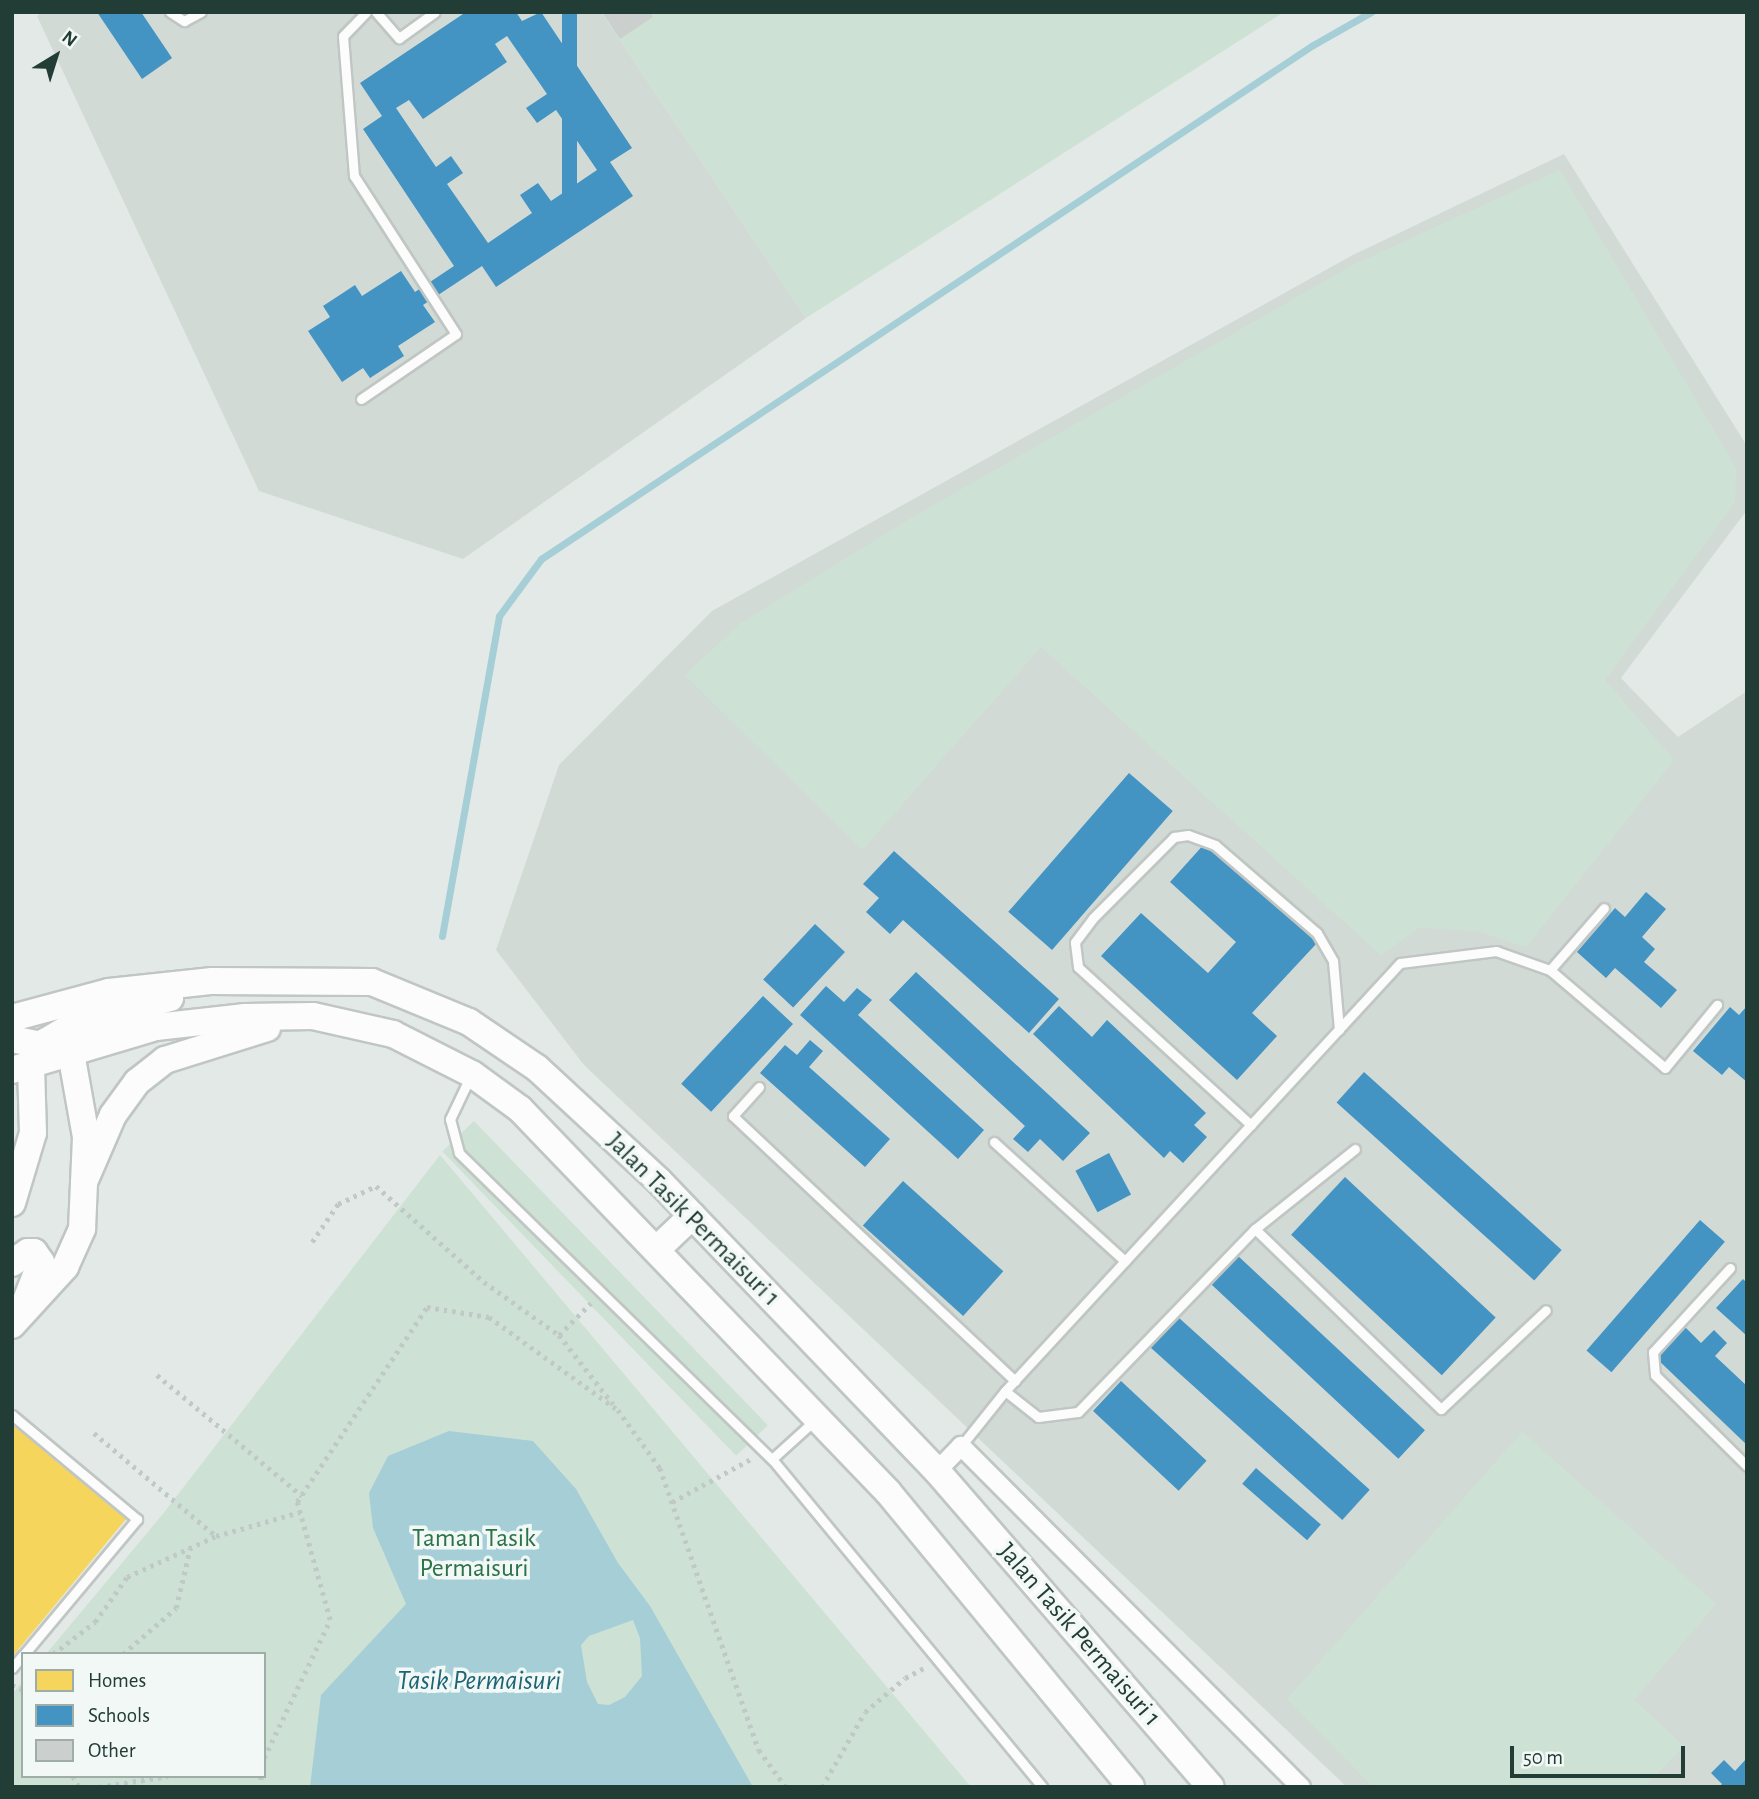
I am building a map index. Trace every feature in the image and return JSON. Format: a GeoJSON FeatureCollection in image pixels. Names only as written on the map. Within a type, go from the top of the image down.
{"type":"FeatureCollection","features":[{"type":"Feature","properties":{"kind":"main road","name":"Jalan Tasik Permaisuri 1"},"geometry":{"type":"LineString","coordinates":[[12,1018],[109,992],[212,981],[372,982],[469,1022],[537,1068],[692,1216],[937,1471],[1211,1787]]}},
{"type":"Feature","properties":{"kind":"main road"},"geometry":{"type":"LineString","coordinates":[[30,1059],[72,1026],[212,981]]}},
{"type":"Feature","properties":{"kind":"main road","name":"Jalan Tasik Permaisuri 1"},"geometry":{"type":"LineString","coordinates":[[71,1054],[156,1027],[245,1017],[313,1016],[393,1034],[472,1074],[520,1109],[888,1492],[1131,1787]]}},
{"type":"Feature","properties":{"kind":"main road"},"geometry":{"type":"LineString","coordinates":[[84,1182],[113,1115],[137,1082],[165,1060],[210,1043],[313,1016]]}},
{"type":"Feature","properties":{"kind":"main road"},"geometry":{"type":"LineString","coordinates":[[12,1039],[30,1059],[33,1133],[12,1203]]}},
{"type":"Feature","properties":{"kind":"main road"},"geometry":{"type":"LineString","coordinates":[[15,1323],[65,1267],[82,1229],[86,1137],[71,1054],[30,1059]]}},
{"type":"Feature","properties":{"kind":"main road"},"geometry":{"type":"LineString","coordinates":[[656,1250],[692,1216]]}},
{"type":"Feature","properties":{"kind":"main road"},"geometry":{"type":"LineString","coordinates":[[12,1264],[27,1252],[34,1252],[41,1262],[15,1323]]}},
{"type":"Feature","properties":{"kind":"street"},"geometry":{"type":"LineString","coordinates":[[937,1471],[961,1446],[1301,1787]]}},
{"type":"Feature","properties":{"kind":"lane"},"geometry":{"type":"LineString","coordinates":[[170,12],[184,21],[201,12]]}},
{"type":"Feature","properties":{"kind":"lane"},"geometry":{"type":"LineString","coordinates":[[361,399],[456,334],[354,176],[343,36],[366,12]]}},
{"type":"Feature","properties":{"kind":"lane"},"geometry":{"type":"LineString","coordinates":[[376,12],[399,38],[435,12]]}},
{"type":"Feature","properties":{"kind":"lane"},"geometry":{"type":"LineString","coordinates":[[1251,1125],[1078,967],[1075,942],[1093,918],[1174,838],[1188,835],[1215,845],[1317,933],[1333,961],[1339,1030]]}},
{"type":"Feature","properties":{"kind":"lane"},"geometry":{"type":"LineString","coordinates":[[1550,970],[1604,908]]}},
{"type":"Feature","properties":{"kind":"lane"},"geometry":{"type":"LineString","coordinates":[[961,1446],[1004,1391],[1400,964],[1496,951],[1550,970],[1665,1068],[1717,1005]]}},
{"type":"Feature","properties":{"kind":"lane"},"geometry":{"type":"LineString","coordinates":[[472,1074],[450,1119],[459,1153],[772,1459],[1042,1787]]}},
{"type":"Feature","properties":{"kind":"lane"},"geometry":{"type":"LineString","coordinates":[[759,1087],[733,1116],[1015,1381]]}},
{"type":"Feature","properties":{"kind":"lane"},"geometry":{"type":"LineString","coordinates":[[994,1142],[1125,1261]]}},
{"type":"Feature","properties":{"kind":"lane"},"geometry":{"type":"LineString","coordinates":[[1004,1391],[1038,1418],[1078,1412],[1255,1229],[1355,1149]]}},
{"type":"Feature","properties":{"kind":"lane"},"geometry":{"type":"LineString","coordinates":[[1255,1229],[1441,1409],[1546,1310]]}},
{"type":"Feature","properties":{"kind":"lane"},"geometry":{"type":"LineString","coordinates":[[1730,1268],[1653,1352],[1655,1375],[1747,1466]]}},
{"type":"Feature","properties":{"kind":"lane"},"geometry":{"type":"LineString","coordinates":[[12,1415],[137,1520],[26,1652]]}},
{"type":"Feature","properties":{"kind":"lane"},"geometry":{"type":"LineString","coordinates":[[772,1459],[817,1418]]}},
{"type":"Feature","properties":{"kind":"path"},"geometry":{"type":"LineString","coordinates":[[312,1242],[338,1204],[376,1186],[484,1282],[559,1335],[660,1468],[759,1750],[784,1787]]}},
{"type":"Feature","properties":{"kind":"path"},"geometry":{"type":"LineString","coordinates":[[266,1754],[330,1620],[297,1502],[427,1307],[488,1317],[618,1410]]}},
{"type":"Feature","properties":{"kind":"path"},"geometry":{"type":"LineString","coordinates":[[559,1335],[586,1308]]}},
{"type":"Feature","properties":{"kind":"path"},"geometry":{"type":"LineString","coordinates":[[157,1375],[302,1496]]}},
{"type":"Feature","properties":{"kind":"path"},"geometry":{"type":"LineString","coordinates":[[94,1433],[216,1536]]}},
{"type":"Feature","properties":{"kind":"path"},"geometry":{"type":"LineString","coordinates":[[672,1502],[732,1471]]}},
{"type":"Feature","properties":{"kind":"path"},"geometry":{"type":"LineString","coordinates":[[56,1652],[95,1622],[127,1577],[216,1536],[300,1512]]}},
{"type":"Feature","properties":{"kind":"path"},"geometry":{"type":"LineString","coordinates":[[125,1652],[176,1608],[190,1548]]}},
{"type":"Feature","properties":{"kind":"path"},"geometry":{"type":"LineString","coordinates":[[822,1787],[865,1712],[905,1678],[939,1661]]}},
{"type":"Feature","properties":{"kind":"path"},"geometry":{"type":"LineString","coordinates":[[99,1787],[131,1779]]}},
{"type":"Feature","properties":{"kind":"shaded area"},"geometry":{"type":"Polygon","coordinates":[[[42,12],[601,12],[806,318],[463,559],[259,491],[37,16],[42,12]]]}},
{"type":"Feature","properties":{"kind":"shaded area"},"geometry":{"type":"Polygon","coordinates":[[[1564,154],[1747,446],[1747,510],[1621,678],[1678,737],[1747,691],[1747,1787],[1347,1787],[584,1065],[496,950],[559,765],[712,611],[1351,256],[1564,154]]]}},
{"type":"Feature","properties":{"kind":"green space"},"geometry":{"type":"Polygon","coordinates":[[[601,12],[1284,12],[806,318],[601,12]]]}},
{"type":"Feature","properties":{"kind":"green space"},"geometry":{"type":"Polygon","coordinates":[[[1560,170],[1736,468],[1735,502],[1605,680],[1674,760],[1526,947],[1477,931],[1419,928],[1381,955],[1041,647],[862,850],[685,675],[741,623],[913,517],[1353,265],[1560,170]]]}},
{"type":"Feature","properties":{"kind":"green space"},"geometry":{"type":"Polygon","coordinates":[[[474,1121],[768,1425],[736,1456],[442,1152],[474,1121]]]}},
{"type":"Feature","properties":{"kind":"green space","name":"Taman Tasik Permaisuri"},"geometry":{"type":"Polygon","coordinates":[[[440,1155],[971,1787],[12,1787],[12,1694],[21,1683],[21,1778],[266,1778],[266,1652],[48,1652],[162,1515],[440,1155]]]}},
{"type":"Feature","properties":{"kind":"green space"},"geometry":{"type":"Polygon","coordinates":[[[1522,1432],[1716,1604],[1634,1700],[1684,1746],[1644,1787],[1373,1787],[1287,1699],[1522,1432]]]}},
{"type":"Feature","properties":{"kind":"water","name":"Tasik Permaisuri"},"geometry":{"type":"Polygon","coordinates":[[[449,1431],[533,1441],[576,1489],[618,1563],[650,1606],[753,1787],[310,1787],[321,1695],[406,1604],[373,1528],[369,1493],[388,1456],[449,1431]],[[633,1620],[589,1636],[581,1645],[587,1682],[598,1704],[609,1705],[625,1697],[642,1676],[640,1638],[633,1620]]]}},
{"type":"Feature","properties":{"kind":"building: Homes"},"geometry":{"type":"Polygon","coordinates":[[[12,1424],[126,1519],[12,1657],[12,1424]]]}},
{"type":"Feature","properties":{"kind":"building: Schools"},"geometry":{"type":"Polygon","coordinates":[[[97,12],[141,12],[172,58],[142,79],[97,12]]]}},
{"type":"Feature","properties":{"kind":"building: Schools"},"geometry":{"type":"Polygon","coordinates":[[[466,12],[516,12],[522,21],[541,12],[632,148],[610,162],[633,196],[496,287],[482,266],[423,305],[435,322],[398,346],[404,356],[370,378],[363,368],[342,382],[308,331],[330,317],[323,306],[355,285],[362,296],[401,271],[415,292],[454,266],[363,129],[382,116],[360,83],[466,12]],[[507,36],[495,44],[507,62],[423,119],[409,100],[396,108],[436,167],[451,156],[463,173],[447,184],[488,243],[532,213],[520,195],[538,183],[551,201],[597,170],[556,110],[537,123],[526,108],[547,94],[507,36]]]}},
{"type":"Feature","properties":{"kind":"building: Schools"},"geometry":{"type":"Polygon","coordinates":[[[562,12],[577,12],[577,201],[562,201],[562,12]]]}},
{"type":"Feature","properties":{"kind":"building: Schools"},"geometry":{"type":"Polygon","coordinates":[[[1129,773],[1173,811],[1052,950],[1008,912],[1129,773]]]}},
{"type":"Feature","properties":{"kind":"building: Schools"},"geometry":{"type":"Polygon","coordinates":[[[1206,842],[1317,943],[1252,1013],[1277,1036],[1237,1080],[1101,956],[1141,913],[1208,973],[1236,942],[1170,882],[1206,842]]]}},
{"type":"Feature","properties":{"kind":"building: Schools"},"geometry":{"type":"Polygon","coordinates":[[[894,851],[1059,999],[1029,1033],[903,920],[890,934],[866,912],[879,898],[863,884],[894,851]]]}},
{"type":"Feature","properties":{"kind":"building: Schools"},"geometry":{"type":"Polygon","coordinates":[[[1646,892],[1666,909],[1642,937],[1655,949],[1644,962],[1677,990],[1661,1008],[1615,968],[1606,978],[1577,952],[1615,908],[1625,917],[1646,892]]]}},
{"type":"Feature","properties":{"kind":"building: Schools"},"geometry":{"type":"Polygon","coordinates":[[[815,924],[845,952],[793,1008],[763,980],[815,924]]]}},
{"type":"Feature","properties":{"kind":"building: Schools"},"geometry":{"type":"Polygon","coordinates":[[[916,972],[1090,1133],[1063,1161],[1040,1139],[1028,1152],[1013,1139],[1025,1126],[889,1000],[916,972]]]}},
{"type":"Feature","properties":{"kind":"building: Schools"},"geometry":{"type":"Polygon","coordinates":[[[826,986],[844,1002],[857,988],[872,1000],[858,1015],[984,1130],[958,1159],[800,1015],[826,986]]]}},
{"type":"Feature","properties":{"kind":"building: Schools"},"geometry":{"type":"Polygon","coordinates":[[[763,996],[793,1024],[711,1112],[681,1084],[763,996]]]}},
{"type":"Feature","properties":{"kind":"building: Schools"},"geometry":{"type":"Polygon","coordinates":[[[1059,1006],[1092,1037],[1107,1020],[1206,1113],[1194,1125],[1207,1137],[1183,1163],[1170,1151],[1164,1158],[1033,1034],[1059,1006]]]}},
{"type":"Feature","properties":{"kind":"building: Schools"},"geometry":{"type":"Polygon","coordinates":[[[1747,1006],[1747,1082],[1729,1067],[1722,1075],[1693,1051],[1730,1007],[1739,1015],[1747,1006]]]}},
{"type":"Feature","properties":{"kind":"building: Schools"},"geometry":{"type":"Polygon","coordinates":[[[810,1040],[823,1051],[809,1067],[890,1139],[865,1167],[760,1073],[785,1045],[797,1055],[810,1040]]]}},
{"type":"Feature","properties":{"kind":"building: Schools"},"geometry":{"type":"Polygon","coordinates":[[[1364,1072],[1562,1250],[1534,1280],[1337,1102],[1364,1072]]]}},
{"type":"Feature","properties":{"kind":"building: Schools"},"geometry":{"type":"Polygon","coordinates":[[[1109,1153],[1131,1194],[1098,1212],[1075,1171],[1109,1153]]]}},
{"type":"Feature","properties":{"kind":"building: Schools"},"geometry":{"type":"Polygon","coordinates":[[[1345,1177],[1496,1317],[1442,1375],[1291,1235],[1345,1177]]]}},
{"type":"Feature","properties":{"kind":"building: Schools"},"geometry":{"type":"Polygon","coordinates":[[[903,1181],[1003,1271],[963,1316],[863,1226],[903,1181]]]}},
{"type":"Feature","properties":{"kind":"building: Schools"},"geometry":{"type":"Polygon","coordinates":[[[1700,1220],[1725,1242],[1611,1372],[1587,1351],[1700,1220]]]}},
{"type":"Feature","properties":{"kind":"building: Schools"},"geometry":{"type":"Polygon","coordinates":[[[1237,1255],[1425,1430],[1398,1459],[1210,1284],[1237,1255]]]}},
{"type":"Feature","properties":{"kind":"building: Schools"},"geometry":{"type":"Polygon","coordinates":[[[1743,1279],[1747,1283],[1747,1336],[1716,1308],[1743,1279]]]}},
{"type":"Feature","properties":{"kind":"building: Schools"},"geometry":{"type":"Polygon","coordinates":[[[1178,1317],[1370,1490],[1342,1520],[1151,1347],[1178,1317]]]}},
{"type":"Feature","properties":{"kind":"building: Schools"},"geometry":{"type":"Polygon","coordinates":[[[1684,1326],[1701,1343],[1714,1330],[1727,1343],[1715,1356],[1747,1386],[1747,1445],[1655,1357],[1684,1326]]]}},
{"type":"Feature","properties":{"kind":"building: Schools"},"geometry":{"type":"Polygon","coordinates":[[[1121,1381],[1207,1461],[1179,1491],[1093,1411],[1121,1381]]]}},
{"type":"Feature","properties":{"kind":"building: Schools"},"geometry":{"type":"Polygon","coordinates":[[[1256,1468],[1321,1524],[1307,1540],[1242,1484],[1256,1468]]]}},
{"type":"Feature","properties":{"kind":"building: Schools"},"geometry":{"type":"Polygon","coordinates":[[[1747,1758],[1747,1787],[1719,1787],[1722,1784],[1711,1773],[1724,1760],[1735,1771],[1747,1758]]]}},
{"type":"Feature","properties":{"kind":"building: Other"},"geometry":{"type":"Polygon","coordinates":[[[602,12],[650,12],[653,17],[620,39],[602,12]]]}},
{"type":"Feature","properties":{"kind":"waterway"},"geometry":{"type":"LineString","coordinates":[[442,936],[499,616],[541,559],[1313,45],[1371,12]]}}]}
